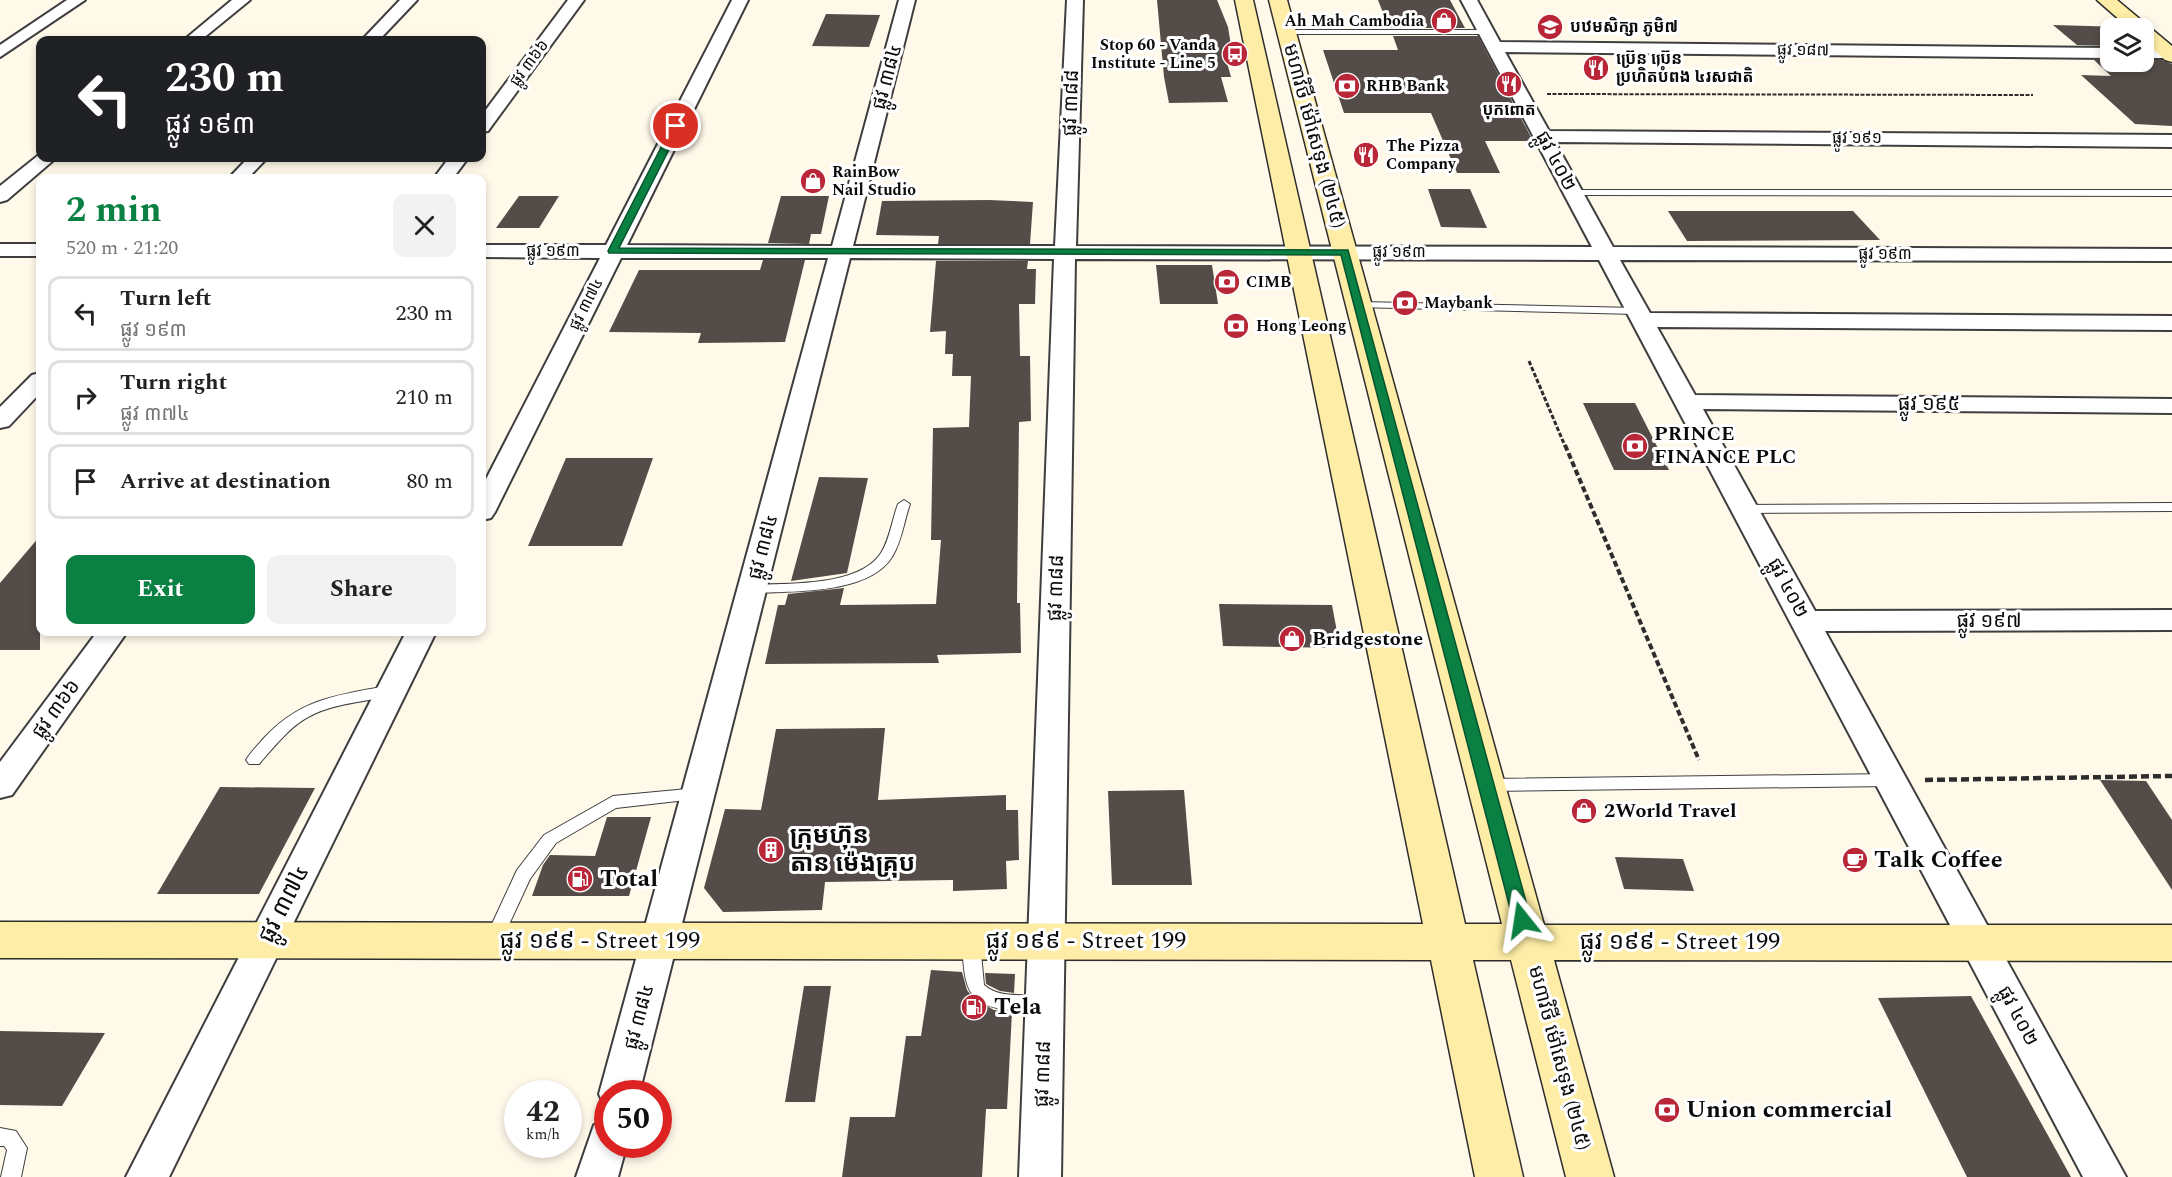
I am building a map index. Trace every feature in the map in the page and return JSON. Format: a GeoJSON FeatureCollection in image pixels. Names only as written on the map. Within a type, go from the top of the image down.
{"type":"FeatureCollection","features":[{"type":"Feature","properties":{"kind":"main road","name":"មហាវិថី ម៉ៅសេទុង (២៤៥)"},"geometry":{"type":"LineString","coordinates":[[1244,0],[1499,1177]]}},
{"type":"Feature","properties":{"kind":"main road","name":"មហាវិថី ម៉ៅសេទុង (២៤៥)"},"geometry":{"type":"LineString","coordinates":[[1278,0],[1590,1177]]}},
{"type":"Feature","properties":{"kind":"main road"},"geometry":{"type":"LineString","coordinates":[[2106,0],[2128,18]]}},
{"type":"Feature","properties":{"kind":"main road"},"geometry":{"type":"LineString","coordinates":[[2154,40],[2171,54]]}},
{"type":"Feature","properties":{"kind":"main road","name":"ផ្លូវ ១៩៩ - Street 199"},"geometry":{"type":"LineString","coordinates":[[0,940],[2172,943]]}},
{"type":"Feature","properties":{"kind":"street"},"geometry":{"type":"LineString","coordinates":[[0,52],[77,0]]}},
{"type":"Feature","properties":{"kind":"street"},"geometry":{"type":"LineString","coordinates":[[197,36],[242,0]]}},
{"type":"Feature","properties":{"kind":"street"},"geometry":{"type":"LineString","coordinates":[[374,36],[409,0]]}},
{"type":"Feature","properties":{"kind":"street","name":"ផ្លូវ ៣៦៦"},"geometry":{"type":"LineString","coordinates":[[486,122],[576,0]]}},
{"type":"Feature","properties":{"kind":"street","name":"ផ្លូវ ៣៧៤"},"geometry":{"type":"LineString","coordinates":[[486,504],[740,0]]}},
{"type":"Feature","properties":{"kind":"street","name":"ផ្លូវ ៣៨៤"},"geometry":{"type":"LineString","coordinates":[[623,1080],[907,0]]}},
{"type":"Feature","properties":{"kind":"street","name":"ផ្លូវ ៣៨៨"},"geometry":{"type":"LineString","coordinates":[[1040,1177],[1065,252],[1075,0]]}},
{"type":"Feature","properties":{"kind":"street","name":"ផ្លូវ ៤០២"},"geometry":{"type":"LineString","coordinates":[[1469,0],[2105,1177]]}},
{"type":"Feature","properties":{"kind":"street","name":"ផ្លូវ ១៨៧"},"geometry":{"type":"LineString","coordinates":[[1491,40],[2100,53]]}},
{"type":"Feature","properties":{"kind":"street"},"geometry":{"type":"LineString","coordinates":[[2154,53],[2171,54]]}},
{"type":"Feature","properties":{"kind":"street","name":"ផ្លូវ ១៩១"},"geometry":{"type":"LineString","coordinates":[[1543,136],[2172,141]]}},
{"type":"Feature","properties":{"kind":"street"},"geometry":{"type":"LineString","coordinates":[[0,196],[42,162]]}},
{"type":"Feature","properties":{"kind":"street"},"geometry":{"type":"LineString","coordinates":[[242,174],[254,162]]}},
{"type":"Feature","properties":{"kind":"street"},"geometry":{"type":"LineString","coordinates":[[446,174],[456,162]]}},
{"type":"Feature","properties":{"kind":"street"},"geometry":{"type":"LineString","coordinates":[[0,250],[36,250]]}},
{"type":"Feature","properties":{"kind":"street","name":"ផ្លូវ ១៩៣"},"geometry":{"type":"LineString","coordinates":[[486,251],[2172,255]]}},
{"type":"Feature","properties":{"kind":"street"},"geometry":{"type":"LineString","coordinates":[[1639,315],[2172,323]]}},
{"type":"Feature","properties":{"kind":"street"},"geometry":{"type":"LineString","coordinates":[[0,421],[36,384]]}},
{"type":"Feature","properties":{"kind":"street","name":"ផ្លូវ ១៩៥"},"geometry":{"type":"LineString","coordinates":[[1686,402],[2172,406]]}},
{"type":"Feature","properties":{"kind":"street","name":"ផ្លូវ ១៩៧"},"geometry":{"type":"LineString","coordinates":[[1805,621],[2172,620]]}},
{"type":"Feature","properties":{"kind":"street","name":"ផ្លូវ ៣៦៦"},"geometry":{"type":"LineString","coordinates":[[0,786],[109,636]]}},
{"type":"Feature","properties":{"kind":"street","name":"ផ្លូវ ៣៧៤"},"geometry":{"type":"LineString","coordinates":[[147,1177],[419,636]]}},
{"type":"Feature","properties":{"kind":"street"},"geometry":{"type":"LineString","coordinates":[[597,1177],[602,1158]]}},
{"type":"Feature","properties":{"kind":"lane"},"geometry":{"type":"LineString","coordinates":[[1286,32],[1491,40]]}},
{"type":"Feature","properties":{"kind":"lane"},"geometry":{"type":"LineString","coordinates":[[1573,192],[2172,193]]}},
{"type":"Feature","properties":{"kind":"lane"},"geometry":{"type":"LineString","coordinates":[[1360,305],[1639,315]]}},
{"type":"Feature","properties":{"kind":"lane"},"geometry":{"type":"LineString","coordinates":[[752,589],[849,580],[875,568],[886,555],[904,504]]}},
{"type":"Feature","properties":{"kind":"lane"},"geometry":{"type":"LineString","coordinates":[[1744,509],[2172,507]]}},
{"type":"Feature","properties":{"kind":"lane"},"geometry":{"type":"LineString","coordinates":[[254,760],[276,734],[305,712],[392,690]]}},
{"type":"Feature","properties":{"kind":"lane"},"geometry":{"type":"LineString","coordinates":[[1487,785],[1891,780]]}},
{"type":"Feature","properties":{"kind":"lane"},"geometry":{"type":"LineString","coordinates":[[493,940],[523,875],[550,839],[613,802],[698,794]]}},
{"type":"Feature","properties":{"kind":"lane"},"geometry":{"type":"LineString","coordinates":[[971,941],[974,983],[981,993],[993,1000],[1044,1004]]}},
{"type":"Feature","properties":{"kind":"lane"},"geometry":{"type":"LineString","coordinates":[[0,1137],[9,1137],[18,1148],[11,1177]]}},
{"type":"Feature","properties":{"kind":"path"},"geometry":{"type":"LineString","coordinates":[[1520,94],[2033,94]]}},
{"type":"Feature","properties":{"kind":"path"},"geometry":{"type":"LineString","coordinates":[[1529,362],[1709,782]]}},
{"type":"Feature","properties":{"kind":"path"},"geometry":{"type":"LineString","coordinates":[[1891,780],[2172,776]]}},
{"type":"Feature","properties":{"kind":"building"},"geometry":{"type":"Polygon","coordinates":[[[1157,0],[1217,0],[1228,27],[1232,52],[1224,52],[1231,77],[1221,77],[1228,102],[1169,103],[1164,77],[1157,0]]]}},
{"type":"Feature","properties":{"kind":"building"},"geometry":{"type":"Polygon","coordinates":[[[1378,0],[1450,0],[1465,28],[1389,28],[1378,0]]]}},
{"type":"Feature","properties":{"kind":"building"},"geometry":{"type":"Polygon","coordinates":[[[826,14],[880,15],[869,47],[812,46],[826,14]]]}},
{"type":"Feature","properties":{"kind":"building"},"geometry":{"type":"Polygon","coordinates":[[[2053,25],[2100,26],[2100,46],[2077,45],[2053,25]]]}},
{"type":"Feature","properties":{"kind":"building"},"geometry":{"type":"Polygon","coordinates":[[[1393,36],[1478,36],[1533,141],[1485,141],[1500,173],[1457,173],[1431,113],[1344,113],[1323,50],[1398,50],[1393,36]]]}},
{"type":"Feature","properties":{"kind":"building"},"geometry":{"type":"Polygon","coordinates":[[[2154,60],[2172,64],[2172,126],[2135,124],[2081,75],[2111,76],[2107,72],[2154,72],[2154,60]]]}},
{"type":"Feature","properties":{"kind":"building"},"geometry":{"type":"Polygon","coordinates":[[[1428,189],[1470,189],[1487,228],[1441,227],[1428,189]]]}},
{"type":"Feature","properties":{"kind":"building"},"geometry":{"type":"Polygon","coordinates":[[[519,196],[559,196],[539,228],[496,228],[519,196]]]}},
{"type":"Feature","properties":{"kind":"building"},"geometry":{"type":"Polygon","coordinates":[[[781,196],[829,196],[821,234],[811,234],[809,244],[768,243],[781,196]]]}},
{"type":"Feature","properties":{"kind":"building"},"geometry":{"type":"Polygon","coordinates":[[[882,201],[1033,202],[1030,244],[938,244],[939,236],[876,235],[882,201]]]}},
{"type":"Feature","properties":{"kind":"building"},"geometry":{"type":"Polygon","coordinates":[[[1668,211],[1853,211],[1880,240],[1687,241],[1668,211]]]}},
{"type":"Feature","properties":{"kind":"building"},"geometry":{"type":"Polygon","coordinates":[[[763,260],[805,260],[785,342],[698,343],[701,333],[609,332],[639,270],[760,270],[763,260]]]}},
{"type":"Feature","properties":{"kind":"building"},"geometry":{"type":"Polygon","coordinates":[[[936,261],[1028,261],[1027,269],[1036,269],[1035,304],[1019,304],[1020,356],[1030,356],[1031,421],[1019,422],[1017,603],[1020,603],[1021,653],[937,655],[939,663],[765,664],[778,605],[785,605],[788,594],[844,588],[840,605],[936,604],[941,540],[931,540],[933,428],[969,427],[971,376],[952,376],[953,354],[945,354],[946,331],[930,332],[936,261]]]}},
{"type":"Feature","properties":{"kind":"building"},"geometry":{"type":"Polygon","coordinates":[[[1156,265],[1212,265],[1218,304],[1160,304],[1156,265]]]}},
{"type":"Feature","properties":{"kind":"building"},"geometry":{"type":"Polygon","coordinates":[[[1583,403],[1635,403],[1669,470],[1614,470],[1583,403]]]}},
{"type":"Feature","properties":{"kind":"building"},"geometry":{"type":"Polygon","coordinates":[[[566,458],[653,458],[622,546],[528,546],[566,458]]]}},
{"type":"Feature","properties":{"kind":"building"},"geometry":{"type":"Polygon","coordinates":[[[819,477],[868,478],[847,573],[791,581],[819,477]]]}},
{"type":"Feature","properties":{"kind":"building"},"geometry":{"type":"Polygon","coordinates":[[[36,541],[36,636],[40,636],[40,650],[0,650],[0,583],[36,541]]]}},
{"type":"Feature","properties":{"kind":"building"},"geometry":{"type":"Polygon","coordinates":[[[1219,604],[1332,605],[1340,648],[1223,646],[1219,604]]]}},
{"type":"Feature","properties":{"kind":"building"},"geometry":{"type":"Polygon","coordinates":[[[885,728],[878,800],[1006,795],[1006,810],[1018,810],[1019,860],[1006,861],[1007,889],[953,891],[953,880],[825,882],[822,910],[723,912],[704,888],[725,809],[761,810],[776,729],[885,728]]]}},
{"type":"Feature","properties":{"kind":"building"},"geometry":{"type":"Polygon","coordinates":[[[2100,780],[2146,781],[2172,820],[2172,890],[2100,780]]]}},
{"type":"Feature","properties":{"kind":"building"},"geometry":{"type":"Polygon","coordinates":[[[220,787],[315,788],[259,894],[157,894],[220,787]]]}},
{"type":"Feature","properties":{"kind":"building"},"geometry":{"type":"Polygon","coordinates":[[[1184,790],[1192,885],[1112,885],[1108,791],[1184,790]]]}},
{"type":"Feature","properties":{"kind":"building"},"geometry":{"type":"Polygon","coordinates":[[[607,817],[651,817],[629,896],[532,896],[543,865],[550,855],[595,856],[607,817]]]}},
{"type":"Feature","properties":{"kind":"building"},"geometry":{"type":"Polygon","coordinates":[[[1615,857],[1683,859],[1694,891],[1624,889],[1615,857]]]}},
{"type":"Feature","properties":{"kind":"building"},"geometry":{"type":"Polygon","coordinates":[[[931,970],[962,972],[967,990],[974,999],[994,1010],[1012,1012],[1007,1109],[986,1109],[982,1177],[842,1177],[850,1117],[895,1117],[906,1036],[921,1036],[931,970]]]}},
{"type":"Feature","properties":{"kind":"building"},"geometry":{"type":"Polygon","coordinates":[[[985,973],[1015,974],[1014,993],[1000,991],[986,984],[985,973]]]}},
{"type":"Feature","properties":{"kind":"building"},"geometry":{"type":"Polygon","coordinates":[[[804,986],[831,986],[815,1102],[785,1102],[804,986]]]}},
{"type":"Feature","properties":{"kind":"building"},"geometry":{"type":"Polygon","coordinates":[[[1971,996],[2071,1177],[1967,1177],[1878,998],[1971,996]]]}},
{"type":"Feature","properties":{"kind":"building"},"geometry":{"type":"Polygon","coordinates":[[[0,1031],[105,1033],[62,1106],[0,1105],[0,1031]]]}},
{"type":"Feature","properties":{"kind":"place","name":"Ah Mah Cambodia"},"geometry":{"type":"Point","coordinates":[1444,21]}},
{"type":"Feature","properties":{"kind":"place","name":"បឋមសិក្សា ភូមិ៧"},"geometry":{"type":"Point","coordinates":[1550,27]}},
{"type":"Feature","properties":{"kind":"place","name":"Stop 60 - Vanda Institute - Line 5"},"geometry":{"type":"Point","coordinates":[1235,54]}},
{"type":"Feature","properties":{"kind":"place","name":"ប្រ៊េន ប្រ៊េន ប្រហិតបំពង ៤រសជាតិ"},"geometry":{"type":"Point","coordinates":[1596,68]}},
{"type":"Feature","properties":{"kind":"place","name":"បុកពោត"},"geometry":{"type":"Point","coordinates":[1509,84]}},
{"type":"Feature","properties":{"kind":"place","name":"RHB Bank"},"geometry":{"type":"Point","coordinates":[1347,86]}},
{"type":"Feature","properties":{"kind":"place","name":"The Pizza Company"},"geometry":{"type":"Point","coordinates":[1366,155]}},
{"type":"Feature","properties":{"kind":"place","name":"RainBow Nail Studio"},"geometry":{"type":"Point","coordinates":[813,181]}},
{"type":"Feature","properties":{"kind":"place","name":"CIMB"},"geometry":{"type":"Point","coordinates":[1227,282]}},
{"type":"Feature","properties":{"kind":"place","name":"Maybank"},"geometry":{"type":"Point","coordinates":[1405,303]}},
{"type":"Feature","properties":{"kind":"place","name":"Hong Leong"},"geometry":{"type":"Point","coordinates":[1236,326]}},
{"type":"Feature","properties":{"kind":"place","name":"PRINCE FINANCE PLC"},"geometry":{"type":"Point","coordinates":[1635,446]}},
{"type":"Feature","properties":{"kind":"place","name":"Bridgestone"},"geometry":{"type":"Point","coordinates":[1292,639]}},
{"type":"Feature","properties":{"kind":"place","name":"2World Travel"},"geometry":{"type":"Point","coordinates":[1584,811]}},
{"type":"Feature","properties":{"kind":"place","name":"ក្រុមហ៊ុន តាន ម៉េងគ្រុប"},"geometry":{"type":"Point","coordinates":[771,850]}},
{"type":"Feature","properties":{"kind":"place","name":"Talk Coffee"},"geometry":{"type":"Point","coordinates":[1855,860]}},
{"type":"Feature","properties":{"kind":"place","name":"Total"},"geometry":{"type":"Point","coordinates":[580,879]}},
{"type":"Feature","properties":{"kind":"place","name":"Tela"},"geometry":{"type":"Point","coordinates":[974,1007]}},
{"type":"Feature","properties":{"kind":"place","name":"Union commercial"},"geometry":{"type":"Point","coordinates":[1667,1110]}},
{"type":"Feature","properties":{"kind":"route"},"geometry":{"type":"LineString","coordinates":[[676,126],[613,251],[1345,252],[1522,920]]}}]}
